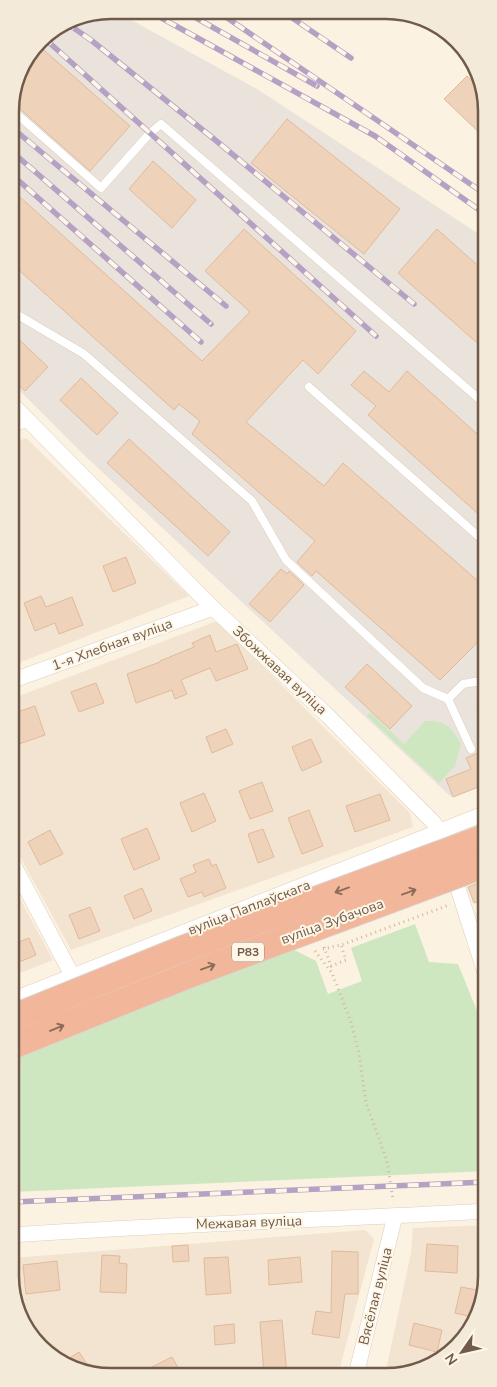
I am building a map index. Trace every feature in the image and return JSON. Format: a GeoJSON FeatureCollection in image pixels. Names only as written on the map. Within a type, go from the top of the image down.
{"type":"FeatureCollection","features":[{"type":"Feature","properties":{"kind":"highway","name":"вуліца Зубачова"},"geometry":{"type":"LineString","coordinates":[[19,1015],[180,950],[478,840]]}},
{"type":"Feature","properties":{"kind":"highway","name":"вуліца Зубачова"},"geometry":{"type":"LineString","coordinates":[[19,1043],[191,974],[478,867]]}},
{"type":"Feature","properties":{"kind":"street","name":"Збожжавая вуліца"},"geometry":{"type":"LineString","coordinates":[[19,410],[213,608],[327,714],[433,822],[440,832],[478,951]]}},
{"type":"Feature","properties":{"kind":"street"},"geometry":{"type":"LineString","coordinates":[[19,422],[27,418]]}},
{"type":"Feature","properties":{"kind":"street","name":"1-я Хлебная вуліца"},"geometry":{"type":"LineString","coordinates":[[19,678],[213,608]]}},
{"type":"Feature","properties":{"kind":"street","name":"вуліца Паплаўскага"},"geometry":{"type":"LineString","coordinates":[[19,997],[478,816]]}},
{"type":"Feature","properties":{"kind":"street"},"geometry":{"type":"LineString","coordinates":[[19,875],[73,977]]}},
{"type":"Feature","properties":{"kind":"street","name":"Межавая вуліца"},"geometry":{"type":"LineString","coordinates":[[19,1234],[120,1227],[478,1211]]}},
{"type":"Feature","properties":{"kind":"street","name":"Вясёлая вуліца"},"geometry":{"type":"LineString","coordinates":[[358,1368],[395,1216]]}},
{"type":"Feature","properties":{"kind":"lane"},"geometry":{"type":"LineString","coordinates":[[19,116],[101,188],[149,134],[162,124],[478,397]]}},
{"type":"Feature","properties":{"kind":"lane"},"geometry":{"type":"LineString","coordinates":[[19,316],[84,354],[252,501],[286,560],[423,688],[448,699],[471,749]]}},
{"type":"Feature","properties":{"kind":"lane"},"geometry":{"type":"LineString","coordinates":[[310,387],[478,536]]}},
{"type":"Feature","properties":{"kind":"lane"},"geometry":{"type":"LineString","coordinates":[[448,699],[463,684],[478,681]]}},
{"type":"Feature","properties":{"kind":"path"},"geometry":{"type":"LineString","coordinates":[[321,939],[331,966],[346,960],[341,945]]}},
{"type":"Feature","properties":{"kind":"path"},"geometry":{"type":"LineString","coordinates":[[316,951],[332,973],[351,1022],[366,1103],[387,1161],[395,1216]]}},
{"type":"Feature","properties":{"kind":"shaded area"},"geometry":{"type":"Polygon","coordinates":[[[129,19],[257,89],[478,233],[478,787],[453,797],[450,796],[83,454],[19,390],[19,105],[22,87],[28,70],[46,46],[60,34],[75,26],[93,21],[129,19]]]}},
{"type":"Feature","properties":{"kind":"shaded area"},"geometry":{"type":"Polygon","coordinates":[[[26,438],[189,596],[19,663],[19,441],[26,438]]]}},
{"type":"Feature","properties":{"kind":"shaded area"},"geometry":{"type":"Polygon","coordinates":[[[217,621],[410,813],[413,827],[71,950],[19,855],[19,696],[217,621]]]}},
{"type":"Feature","properties":{"kind":"shaded area"},"geometry":{"type":"Polygon","coordinates":[[[19,897],[53,960],[19,973],[19,897]]]}},
{"type":"Feature","properties":{"kind":"shaded area"},"geometry":{"type":"Polygon","coordinates":[[[478,1225],[478,1282],[471,1312],[463,1327],[437,1327],[437,1352],[416,1363],[386,1368],[411,1253],[413,1228],[478,1225]]]}},
{"type":"Feature","properties":{"kind":"shaded area"},"geometry":{"type":"Polygon","coordinates":[[[365,1230],[374,1239],[340,1368],[105,1368],[81,1363],[70,1359],[55,1349],[31,1322],[21,1294],[19,1257],[365,1230]]]}},
{"type":"Feature","properties":{"kind":"green space"},"geometry":{"type":"Polygon","coordinates":[[[478,695],[478,717],[476,704],[478,695]]]}},
{"type":"Feature","properties":{"kind":"green space"},"geometry":{"type":"Polygon","coordinates":[[[370,712],[404,744],[425,721],[447,725],[461,744],[455,766],[439,783],[367,716],[370,712]]]}},
{"type":"Feature","properties":{"kind":"green space"},"geometry":{"type":"Polygon","coordinates":[[[415,924],[429,962],[458,964],[478,1013],[478,1171],[19,1192],[19,1022],[253,929],[316,961],[328,994],[362,981],[351,948],[415,924]]]}},
{"type":"Feature","properties":{"kind":"building"},"geometry":{"type":"Polygon","coordinates":[[[43,49],[130,126],[90,171],[19,108],[22,87],[28,70],[43,49]]]}},
{"type":"Feature","properties":{"kind":"building"},"geometry":{"type":"Polygon","coordinates":[[[467,76],[473,81],[477,99],[478,131],[444,99],[467,76]]]}},
{"type":"Feature","properties":{"kind":"building"},"geometry":{"type":"Polygon","coordinates":[[[287,119],[400,209],[364,254],[251,163],[287,119]]]}},
{"type":"Feature","properties":{"kind":"building"},"geometry":{"type":"Polygon","coordinates":[[[153,161],[196,200],[172,228],[129,189],[153,161]]]}},
{"type":"Feature","properties":{"kind":"building"},"geometry":{"type":"Polygon","coordinates":[[[19,196],[202,361],[250,312],[205,271],[244,229],[356,331],[318,374],[303,360],[246,422],[324,486],[343,463],[478,581],[478,642],[440,680],[316,571],[312,576],[297,562],[315,541],[192,434],[200,421],[179,404],[174,410],[19,270],[19,196]]]}},
{"type":"Feature","properties":{"kind":"building"},"geometry":{"type":"Polygon","coordinates":[[[437,229],[478,266],[478,344],[398,273],[437,229]]]}},
{"type":"Feature","properties":{"kind":"building"},"geometry":{"type":"Polygon","coordinates":[[[19,340],[48,367],[25,391],[19,385],[19,340]]]}},
{"type":"Feature","properties":{"kind":"building"},"geometry":{"type":"Polygon","coordinates":[[[364,371],[389,392],[407,371],[478,435],[478,514],[368,415],[376,406],[351,385],[364,371]]]}},
{"type":"Feature","properties":{"kind":"building"},"geometry":{"type":"Polygon","coordinates":[[[81,378],[118,413],[97,435],[60,400],[81,378]]]}},
{"type":"Feature","properties":{"kind":"building"},"geometry":{"type":"Polygon","coordinates":[[[129,439],[230,532],[208,556],[107,463],[129,439]]]}},
{"type":"Feature","properties":{"kind":"building"},"geometry":{"type":"Polygon","coordinates":[[[126,557],[136,583],[113,592],[103,566],[126,557]]]}},
{"type":"Feature","properties":{"kind":"building"},"geometry":{"type":"Polygon","coordinates":[[[281,569],[287,574],[289,571],[304,585],[270,622],[249,604],[281,569]]]}},
{"type":"Feature","properties":{"kind":"building"},"geometry":{"type":"Polygon","coordinates":[[[41,596],[46,607],[72,597],[83,625],[59,634],[55,623],[35,631],[24,603],[41,596]]]}},
{"type":"Feature","properties":{"kind":"building"},"geometry":{"type":"Polygon","coordinates":[[[210,635],[216,652],[237,644],[248,669],[216,681],[210,668],[181,680],[187,694],[175,699],[172,690],[136,703],[127,674],[194,647],[192,643],[210,635]]]}},
{"type":"Feature","properties":{"kind":"building"},"geometry":{"type":"Polygon","coordinates":[[[367,664],[412,706],[390,729],[345,687],[367,664]]]}},
{"type":"Feature","properties":{"kind":"building"},"geometry":{"type":"Polygon","coordinates":[[[96,683],[104,703],[79,712],[71,692],[96,683]]]}},
{"type":"Feature","properties":{"kind":"building"},"geometry":{"type":"Polygon","coordinates":[[[35,706],[45,735],[19,744],[19,711],[35,706]]]}},
{"type":"Feature","properties":{"kind":"building"},"geometry":{"type":"Polygon","coordinates":[[[226,729],[233,744],[212,753],[206,737],[226,729]]]}},
{"type":"Feature","properties":{"kind":"building"},"geometry":{"type":"Polygon","coordinates":[[[311,739],[322,762],[302,771],[292,747],[311,739]]]}},
{"type":"Feature","properties":{"kind":"building"},"geometry":{"type":"Polygon","coordinates":[[[478,753],[478,787],[453,797],[446,779],[471,769],[466,758],[478,753]]]}},
{"type":"Feature","properties":{"kind":"building"},"geometry":{"type":"Polygon","coordinates":[[[262,782],[273,811],[250,819],[239,791],[262,782]]]}},
{"type":"Feature","properties":{"kind":"building"},"geometry":{"type":"Polygon","coordinates":[[[204,793],[216,821],[192,832],[180,803],[204,793]]]}},
{"type":"Feature","properties":{"kind":"building"},"geometry":{"type":"Polygon","coordinates":[[[380,794],[390,820],[355,832],[346,806],[380,794]]]}},
{"type":"Feature","properties":{"kind":"building"},"geometry":{"type":"Polygon","coordinates":[[[309,810],[323,846],[302,854],[288,818],[309,810]]]}},
{"type":"Feature","properties":{"kind":"building"},"geometry":{"type":"Polygon","coordinates":[[[147,828],[160,859],[134,870],[121,839],[147,828]]]}},
{"type":"Feature","properties":{"kind":"building"},"geometry":{"type":"Polygon","coordinates":[[[263,829],[274,857],[258,863],[248,834],[263,829]]]}},
{"type":"Feature","properties":{"kind":"building"},"geometry":{"type":"Polygon","coordinates":[[[50,830],[63,854],[40,865],[28,842],[50,830]]]}},
{"type":"Feature","properties":{"kind":"building"},"geometry":{"type":"Polygon","coordinates":[[[209,859],[212,866],[216,864],[226,888],[204,897],[202,892],[188,897],[180,879],[196,872],[193,865],[209,859]]]}},
{"type":"Feature","properties":{"kind":"building"},"geometry":{"type":"Polygon","coordinates":[[[478,883],[478,902],[474,903],[468,887],[478,883]]]}},
{"type":"Feature","properties":{"kind":"building"},"geometry":{"type":"Polygon","coordinates":[[[142,888],[152,911],[134,919],[124,896],[142,888]]]}},
{"type":"Feature","properties":{"kind":"building"},"geometry":{"type":"Polygon","coordinates":[[[90,907],[100,931],[79,939],[69,915],[90,907]]]}},
{"type":"Feature","properties":{"kind":"building"},"geometry":{"type":"Polygon","coordinates":[[[29,938],[36,955],[19,962],[19,942],[29,938]]]}},
{"type":"Feature","properties":{"kind":"building"},"geometry":{"type":"Polygon","coordinates":[[[427,1244],[458,1246],[457,1273],[425,1271],[427,1244]]]}},
{"type":"Feature","properties":{"kind":"building"},"geometry":{"type":"Polygon","coordinates":[[[188,1245],[189,1261],[173,1262],[172,1246],[188,1245]]]}},
{"type":"Feature","properties":{"kind":"building"},"geometry":{"type":"Polygon","coordinates":[[[332,1251],[358,1252],[358,1294],[345,1294],[339,1338],[312,1334],[316,1311],[331,1313],[332,1251]]]}},
{"type":"Feature","properties":{"kind":"building"},"geometry":{"type":"Polygon","coordinates":[[[102,1255],[120,1256],[119,1263],[127,1264],[126,1293],[100,1292],[102,1255]]]}},
{"type":"Feature","properties":{"kind":"building"},"geometry":{"type":"Polygon","coordinates":[[[228,1257],[231,1293],[206,1295],[204,1258],[228,1257]]]}},
{"type":"Feature","properties":{"kind":"building"},"geometry":{"type":"Polygon","coordinates":[[[300,1257],[302,1282],[269,1285],[268,1260],[300,1257]]]}},
{"type":"Feature","properties":{"kind":"building"},"geometry":{"type":"Polygon","coordinates":[[[57,1261],[60,1290],[26,1294],[23,1265],[57,1261]]]}},
{"type":"Feature","properties":{"kind":"building"},"geometry":{"type":"Polygon","coordinates":[[[461,1287],[477,1290],[469,1316],[455,1313],[461,1287]]]}},
{"type":"Feature","properties":{"kind":"building"},"geometry":{"type":"Polygon","coordinates":[[[282,1320],[286,1368],[263,1368],[260,1322],[282,1320]]]}},
{"type":"Feature","properties":{"kind":"building"},"geometry":{"type":"Polygon","coordinates":[[[414,1323],[437,1329],[437,1352],[409,1345],[414,1323]]]}},
{"type":"Feature","properties":{"kind":"building"},"geometry":{"type":"Polygon","coordinates":[[[234,1324],[235,1343],[215,1345],[214,1326],[234,1324]]]}},
{"type":"Feature","properties":{"kind":"building"},"geometry":{"type":"Polygon","coordinates":[[[79,1352],[87,1365],[81,1363],[69,1358],[79,1352]]]}},
{"type":"Feature","properties":{"kind":"building"},"geometry":{"type":"Polygon","coordinates":[[[172,1357],[178,1368],[150,1368],[172,1357]]]}},
{"type":"Feature","properties":{"kind":"railway"},"geometry":{"type":"LineString","coordinates":[[163,19],[375,136],[478,209]]}},
{"type":"Feature","properties":{"kind":"railway"},"geometry":{"type":"LineString","coordinates":[[198,19],[317,86]]}},
{"type":"Feature","properties":{"kind":"railway"},"geometry":{"type":"LineString","coordinates":[[229,19],[478,189]]}},
{"type":"Feature","properties":{"kind":"railway"},"geometry":{"type":"LineString","coordinates":[[294,19],[351,58]]}},
{"type":"Feature","properties":{"kind":"railway"},"geometry":{"type":"LineString","coordinates":[[73,27],[214,139],[414,304]]}},
{"type":"Feature","properties":{"kind":"railway"},"geometry":{"type":"LineString","coordinates":[[49,43],[376,336]]}},
{"type":"Feature","properties":{"kind":"railway"},"geometry":{"type":"LineString","coordinates":[[19,134],[226,306]]}},
{"type":"Feature","properties":{"kind":"railway"},"geometry":{"type":"LineString","coordinates":[[19,158],[211,324]]}},
{"type":"Feature","properties":{"kind":"railway"},"geometry":{"type":"LineString","coordinates":[[19,181],[201,342]]}},
{"type":"Feature","properties":{"kind":"railway"},"geometry":{"type":"LineString","coordinates":[[19,1202],[478,1182]]}}]}
